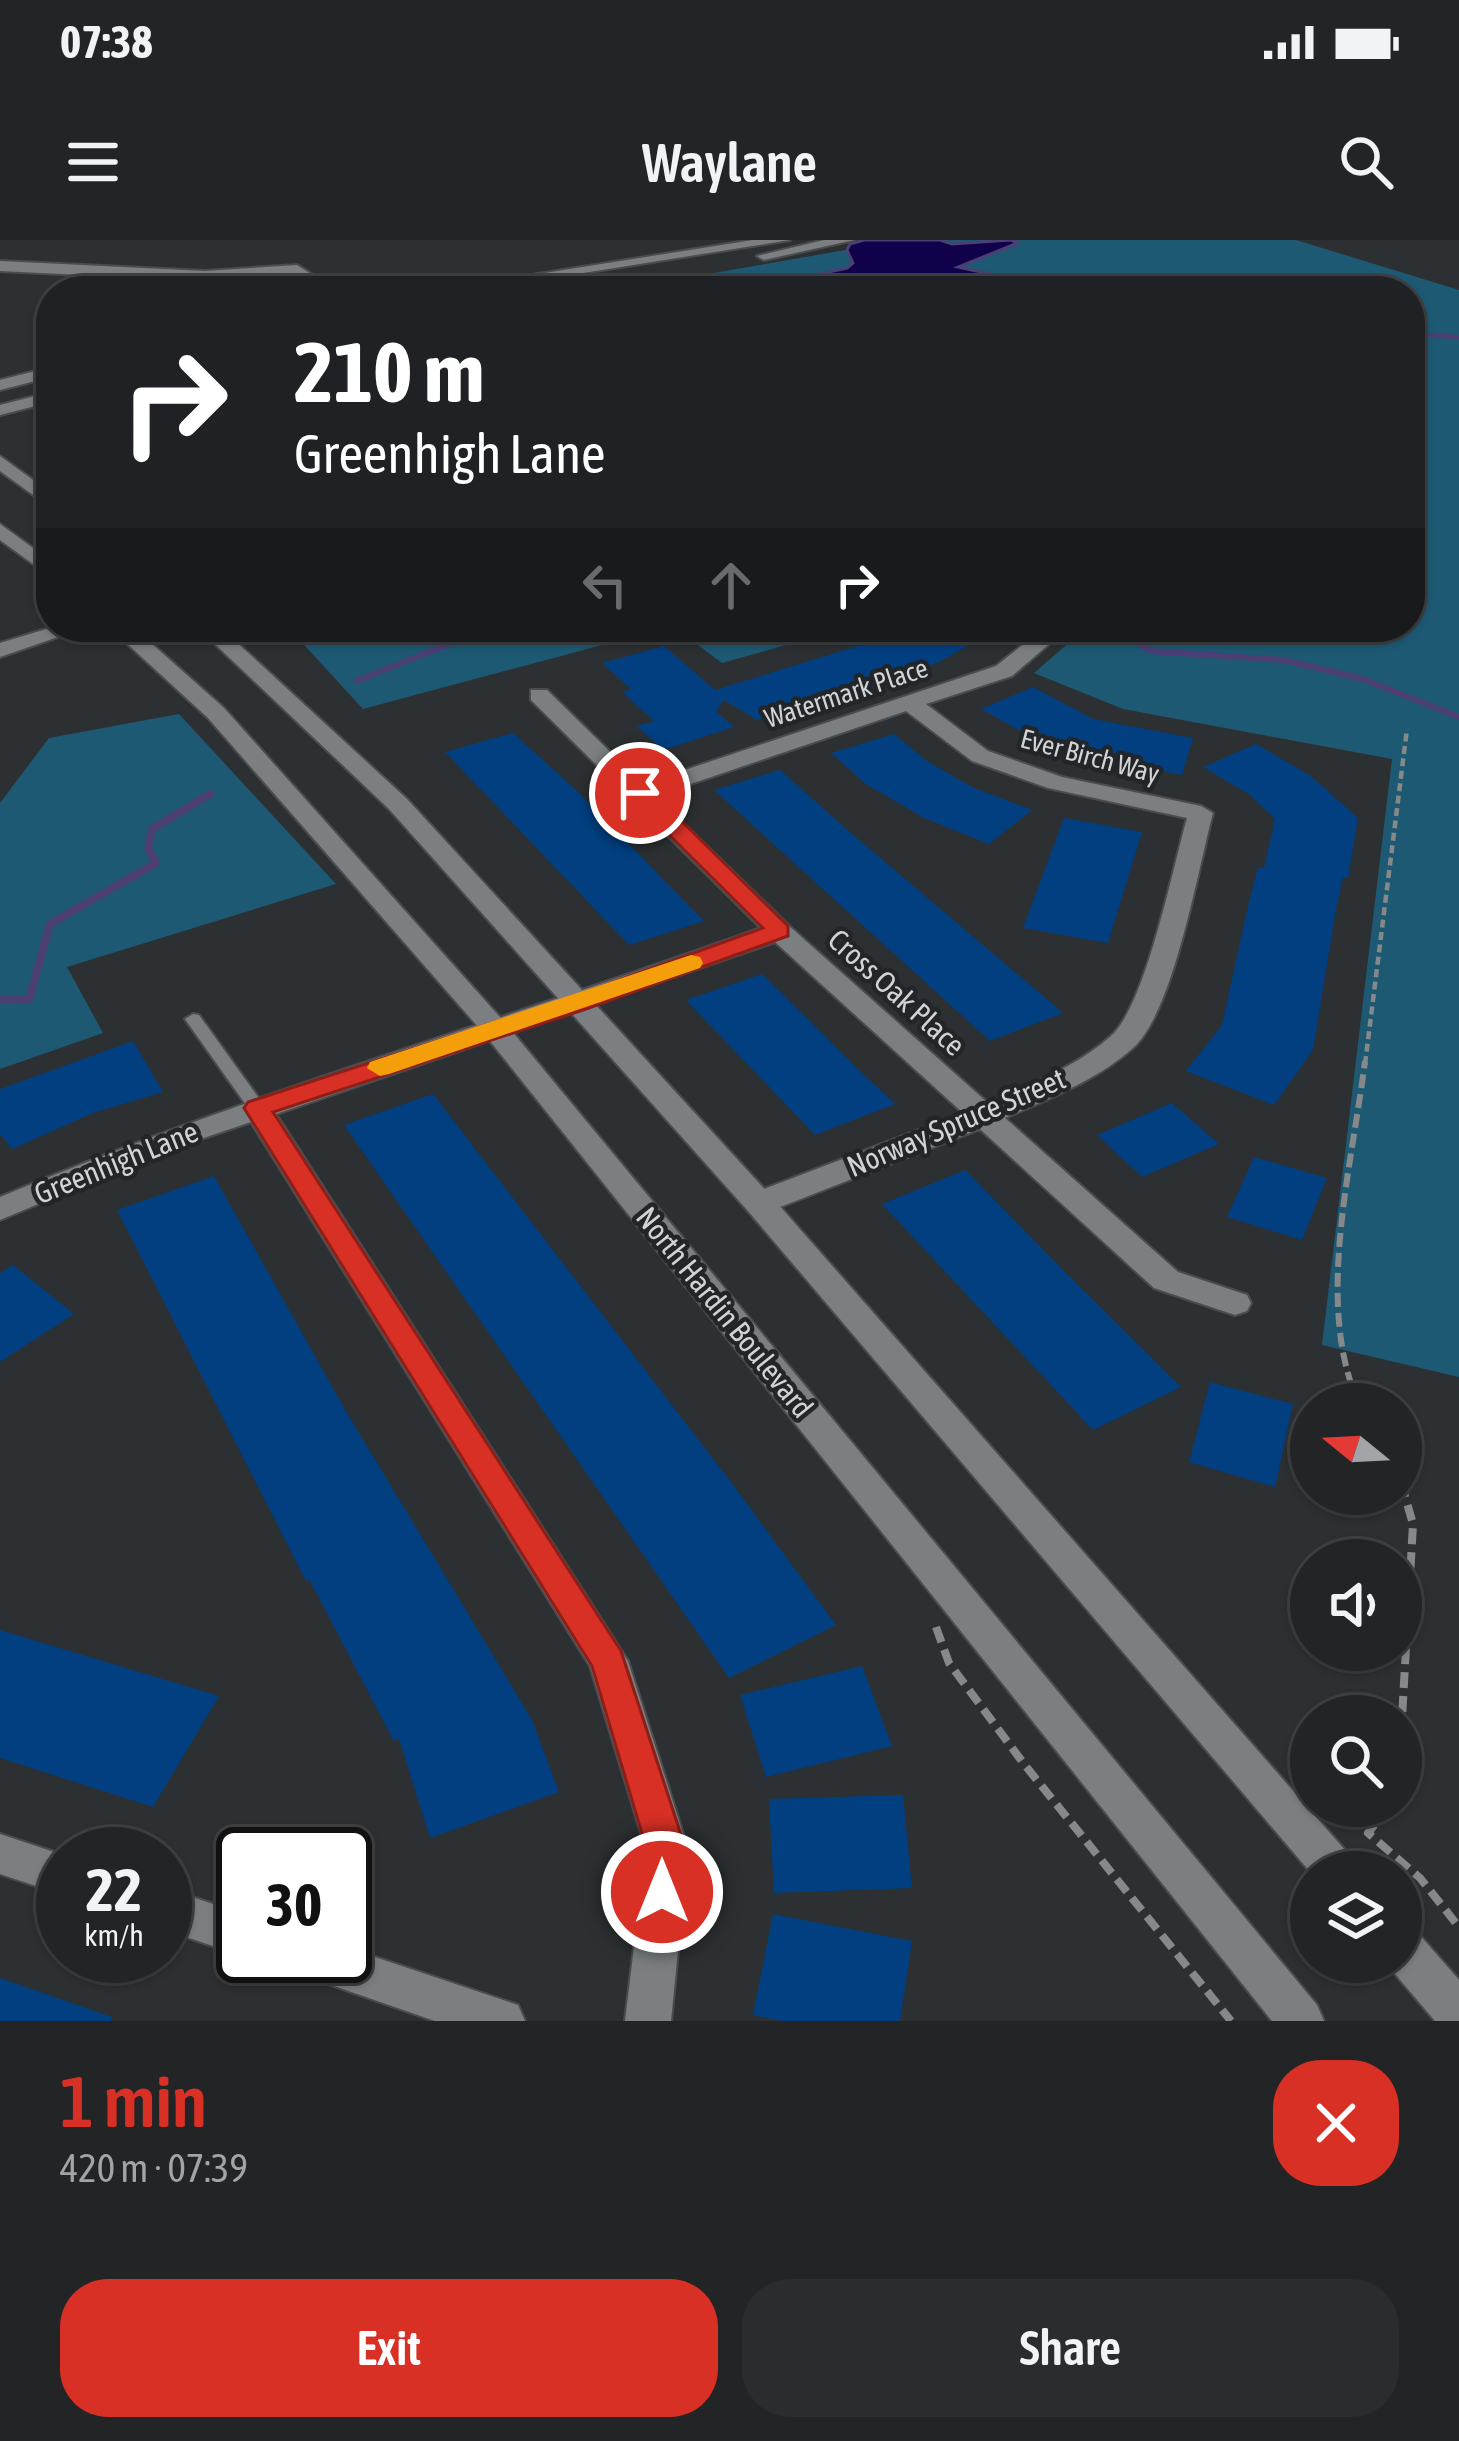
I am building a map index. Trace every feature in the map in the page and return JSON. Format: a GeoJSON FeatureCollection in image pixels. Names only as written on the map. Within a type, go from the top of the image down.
{"type":"FeatureCollection","features":[{"type":"Feature","properties":{"kind":"street"},"geometry":{"type":"LineString","coordinates":[[548,276],[782,244],[847,240]]}},
{"type":"Feature","properties":{"kind":"street"},"geometry":{"type":"LineString","coordinates":[[618,276],[782,244]]}},
{"type":"Feature","properties":{"kind":"street"},"geometry":{"type":"LineString","coordinates":[[0,266],[205,276],[297,270],[307,276]]}},
{"type":"Feature","properties":{"kind":"street"},"geometry":{"type":"LineString","coordinates":[[0,385],[36,376]]}},
{"type":"Feature","properties":{"kind":"street"},"geometry":{"type":"LineString","coordinates":[[0,410],[36,401]]}},
{"type":"Feature","properties":{"kind":"street"},"geometry":{"type":"LineString","coordinates":[[0,462],[36,490]]}},
{"type":"Feature","properties":{"kind":"street"},"geometry":{"type":"LineString","coordinates":[[0,530],[36,559]]}},
{"type":"Feature","properties":{"kind":"street"},"geometry":{"type":"LineString","coordinates":[[0,650],[36,639]]}},
{"type":"Feature","properties":{"kind":"street","name":"North Hardin Boulevard"},"geometry":{"type":"LineString","coordinates":[[137,642],[217,713],[496,1030],[1301,2021]]}},
{"type":"Feature","properties":{"kind":"street"},"geometry":{"type":"LineString","coordinates":[[224,642],[398,804],[759,1203],[1318,1851]]}},
{"type":"Feature","properties":{"kind":"street","name":"Watermark Place"},"geometry":{"type":"LineString","coordinates":[[640,793],[1004,671],[1040,642]]}},
{"type":"Feature","properties":{"kind":"street","name":"Cross Oak Place"},"geometry":{"type":"LineString","coordinates":[[539,695],[779,931],[1166,1280],[1235,1303]]}},
{"type":"Feature","properties":{"kind":"street","name":"Ever Birch Way"},"geometry":{"type":"LineString","coordinates":[[910,703],[980,755],[1056,783],[1201,813]]}},
{"type":"Feature","properties":{"kind":"street","name":"Norway Spruce Street"},"geometry":{"type":"LineString","coordinates":[[759,1203],[1063,1081],[1125,1040],[1152,991],[1201,813]]}},
{"type":"Feature","properties":{"kind":"street","name":"Greenhigh Lane"},"geometry":{"type":"LineString","coordinates":[[0,1210],[151,1145],[578,1004],[779,931]]}},
{"type":"Feature","properties":{"kind":"street"},"geometry":{"type":"LineString","coordinates":[[257,1108],[608,1661],[667,1850],[647,2021]]}},
{"type":"Feature","properties":{"kind":"street"},"geometry":{"type":"LineString","coordinates":[[0,1854],[36,1866]]}},
{"type":"Feature","properties":{"kind":"street"},"geometry":{"type":"LineString","coordinates":[[1422,1971],[1459,2014]]}},
{"type":"Feature","properties":{"kind":"street"},"geometry":{"type":"LineString","coordinates":[[372,1978],[502,2021]]}},
{"type":"Feature","properties":{"kind":"lane"},"geometry":{"type":"LineString","coordinates":[[193,1018],[257,1108]]}},
{"type":"Feature","properties":{"kind":"path"},"geometry":{"type":"LineString","coordinates":[[1349,1383],[1335,1335],[1335,1300],[1407,729]]}},
{"type":"Feature","properties":{"kind":"path"},"geometry":{"type":"LineString","coordinates":[[1403,1695],[1410,1515]]}},
{"type":"Feature","properties":{"kind":"path"},"geometry":{"type":"LineString","coordinates":[[930,1616],[949,1664],[1231,2021]]}},
{"type":"Feature","properties":{"kind":"path"},"geometry":{"type":"LineString","coordinates":[[1373,1827],[1368,1834],[1420,1878],[1459,1928]]}},
{"type":"Feature","properties":{"kind":"shaded area"},"geometry":{"type":"Polygon","coordinates":[[[864,240],[1018,243],[958,267],[999,276],[810,276],[847,268],[853,263],[847,250],[850,244],[864,240]]]}},
{"type":"Feature","properties":{"kind":"shaded area"},"geometry":{"type":"Polygon","coordinates":[[[903,240],[1296,240],[1413,276],[696,276],[903,240]]]}},
{"type":"Feature","properties":{"kind":"shaded area"},"geometry":{"type":"Polygon","coordinates":[[[1425,280],[1459,290],[1459,1377],[1322,1345],[1392,759],[1123,709],[1034,673],[1070,642],[1425,642],[1425,280]]]}},
{"type":"Feature","properties":{"kind":"shaded area"},"geometry":{"type":"Polygon","coordinates":[[[302,642],[613,642],[363,709],[302,642]]]}},
{"type":"Feature","properties":{"kind":"shaded area"},"geometry":{"type":"Polygon","coordinates":[[[694,642],[797,642],[722,663],[694,642]]]}},
{"type":"Feature","properties":{"kind":"shaded area"},"geometry":{"type":"Polygon","coordinates":[[[179,714],[336,884],[67,967],[103,1033],[0,1069],[0,803],[49,738],[179,714]]]}},
{"type":"Feature","properties":{"kind":"building"},"geometry":{"type":"Polygon","coordinates":[[[871,642],[974,642],[937,663],[757,720],[724,700],[716,711],[734,727],[663,750],[637,726],[654,721],[622,692],[631,689],[602,663],[664,646],[715,690],[871,642]]]}},
{"type":"Feature","properties":{"kind":"building"},"geometry":{"type":"Polygon","coordinates":[[[1033,687],[1093,719],[1193,738],[1182,775],[1053,749],[981,709],[1033,687]]]}},
{"type":"Feature","properties":{"kind":"building"},"geometry":{"type":"Polygon","coordinates":[[[513,733],[704,921],[629,945],[445,752],[513,733]]]}},
{"type":"Feature","properties":{"kind":"building"},"geometry":{"type":"Polygon","coordinates":[[[894,734],[927,761],[974,788],[1032,810],[989,844],[924,818],[866,784],[831,753],[894,734]]]}},
{"type":"Feature","properties":{"kind":"building"},"geometry":{"type":"Polygon","coordinates":[[[1256,744],[1311,776],[1358,818],[1348,878],[1343,877],[1335,915],[1313,1050],[1274,1105],[1186,1071],[1222,1025],[1258,867],[1264,868],[1275,819],[1250,795],[1203,767],[1256,744]]]}},
{"type":"Feature","properties":{"kind":"building"},"geometry":{"type":"Polygon","coordinates":[[[780,770],[1063,1013],[990,1041],[714,790],[780,770]]]}},
{"type":"Feature","properties":{"kind":"building"},"geometry":{"type":"Polygon","coordinates":[[[1064,818],[1142,832],[1108,943],[1023,928],[1064,818]]]}},
{"type":"Feature","properties":{"kind":"building"},"geometry":{"type":"Polygon","coordinates":[[[762,974],[895,1104],[815,1135],[686,1000],[762,974]]]}},
{"type":"Feature","properties":{"kind":"building"},"geometry":{"type":"Polygon","coordinates":[[[133,1041],[163,1092],[93,1113],[12,1149],[0,1134],[0,1089],[133,1041]]]}},
{"type":"Feature","properties":{"kind":"building"},"geometry":{"type":"Polygon","coordinates":[[[433,1094],[836,1625],[729,1678],[344,1125],[433,1094]]]}},
{"type":"Feature","properties":{"kind":"building"},"geometry":{"type":"Polygon","coordinates":[[[1172,1103],[1219,1144],[1142,1177],[1097,1135],[1172,1103]]]}},
{"type":"Feature","properties":{"kind":"building"},"geometry":{"type":"Polygon","coordinates":[[[1254,1157],[1327,1178],[1302,1240],[1227,1217],[1254,1157]]]}},
{"type":"Feature","properties":{"kind":"building"},"geometry":{"type":"Polygon","coordinates":[[[965,1170],[1181,1387],[1093,1430],[882,1204],[965,1170]]]}},
{"type":"Feature","properties":{"kind":"building"},"geometry":{"type":"Polygon","coordinates":[[[214,1176],[344,1408],[532,1720],[559,1792],[430,1838],[399,1739],[394,1741],[309,1579],[306,1581],[117,1210],[214,1176]]]}},
{"type":"Feature","properties":{"kind":"building"},"geometry":{"type":"Polygon","coordinates":[[[13,1265],[74,1314],[0,1362],[0,1273],[13,1265]]]}},
{"type":"Feature","properties":{"kind":"building"},"geometry":{"type":"Polygon","coordinates":[[[1210,1382],[1290,1403],[1275,1487],[1189,1462],[1210,1382]]]}},
{"type":"Feature","properties":{"kind":"building"},"geometry":{"type":"Polygon","coordinates":[[[0,1630],[219,1696],[153,1807],[0,1758],[0,1630]]]}},
{"type":"Feature","properties":{"kind":"building"},"geometry":{"type":"Polygon","coordinates":[[[862,1666],[892,1746],[766,1777],[740,1695],[862,1666]]]}},
{"type":"Feature","properties":{"kind":"building"},"geometry":{"type":"Polygon","coordinates":[[[903,1795],[912,1888],[774,1893],[769,1799],[903,1795]]]}},
{"type":"Feature","properties":{"kind":"building"},"geometry":{"type":"Polygon","coordinates":[[[773,1914],[912,1941],[900,2021],[783,2021],[753,2015],[773,1914]]]}},
{"type":"Feature","properties":{"kind":"building"},"geometry":{"type":"Polygon","coordinates":[[[0,1978],[112,2017],[111,2021],[0,2021],[0,1978]]]}},
{"type":"Feature","properties":{"kind":"waterway"},"geometry":{"type":"LineString","coordinates":[[1425,335],[1459,337]]}},
{"type":"Feature","properties":{"kind":"waterway"},"geometry":{"type":"LineString","coordinates":[[356,681],[454,642]]}},
{"type":"Feature","properties":{"kind":"waterway"},"geometry":{"type":"LineString","coordinates":[[1141,642],[1150,651],[1284,660],[1363,679],[1459,717]]}},
{"type":"Feature","properties":{"kind":"waterway"},"geometry":{"type":"LineString","coordinates":[[0,999],[29,1000],[50,924],[156,863],[148,848],[152,829],[210,794]]}},
{"type":"Feature","properties":{"kind":"slow traffic"},"geometry":{"type":"LineString","coordinates":[[380,1068],[691,963]]}},
{"type":"Feature","properties":{"kind":"route"},"geometry":{"type":"LineString","coordinates":[[640,793],[779,931],[578,1004],[257,1108],[608,1661],[667,1850],[662,1892]]}}]}
